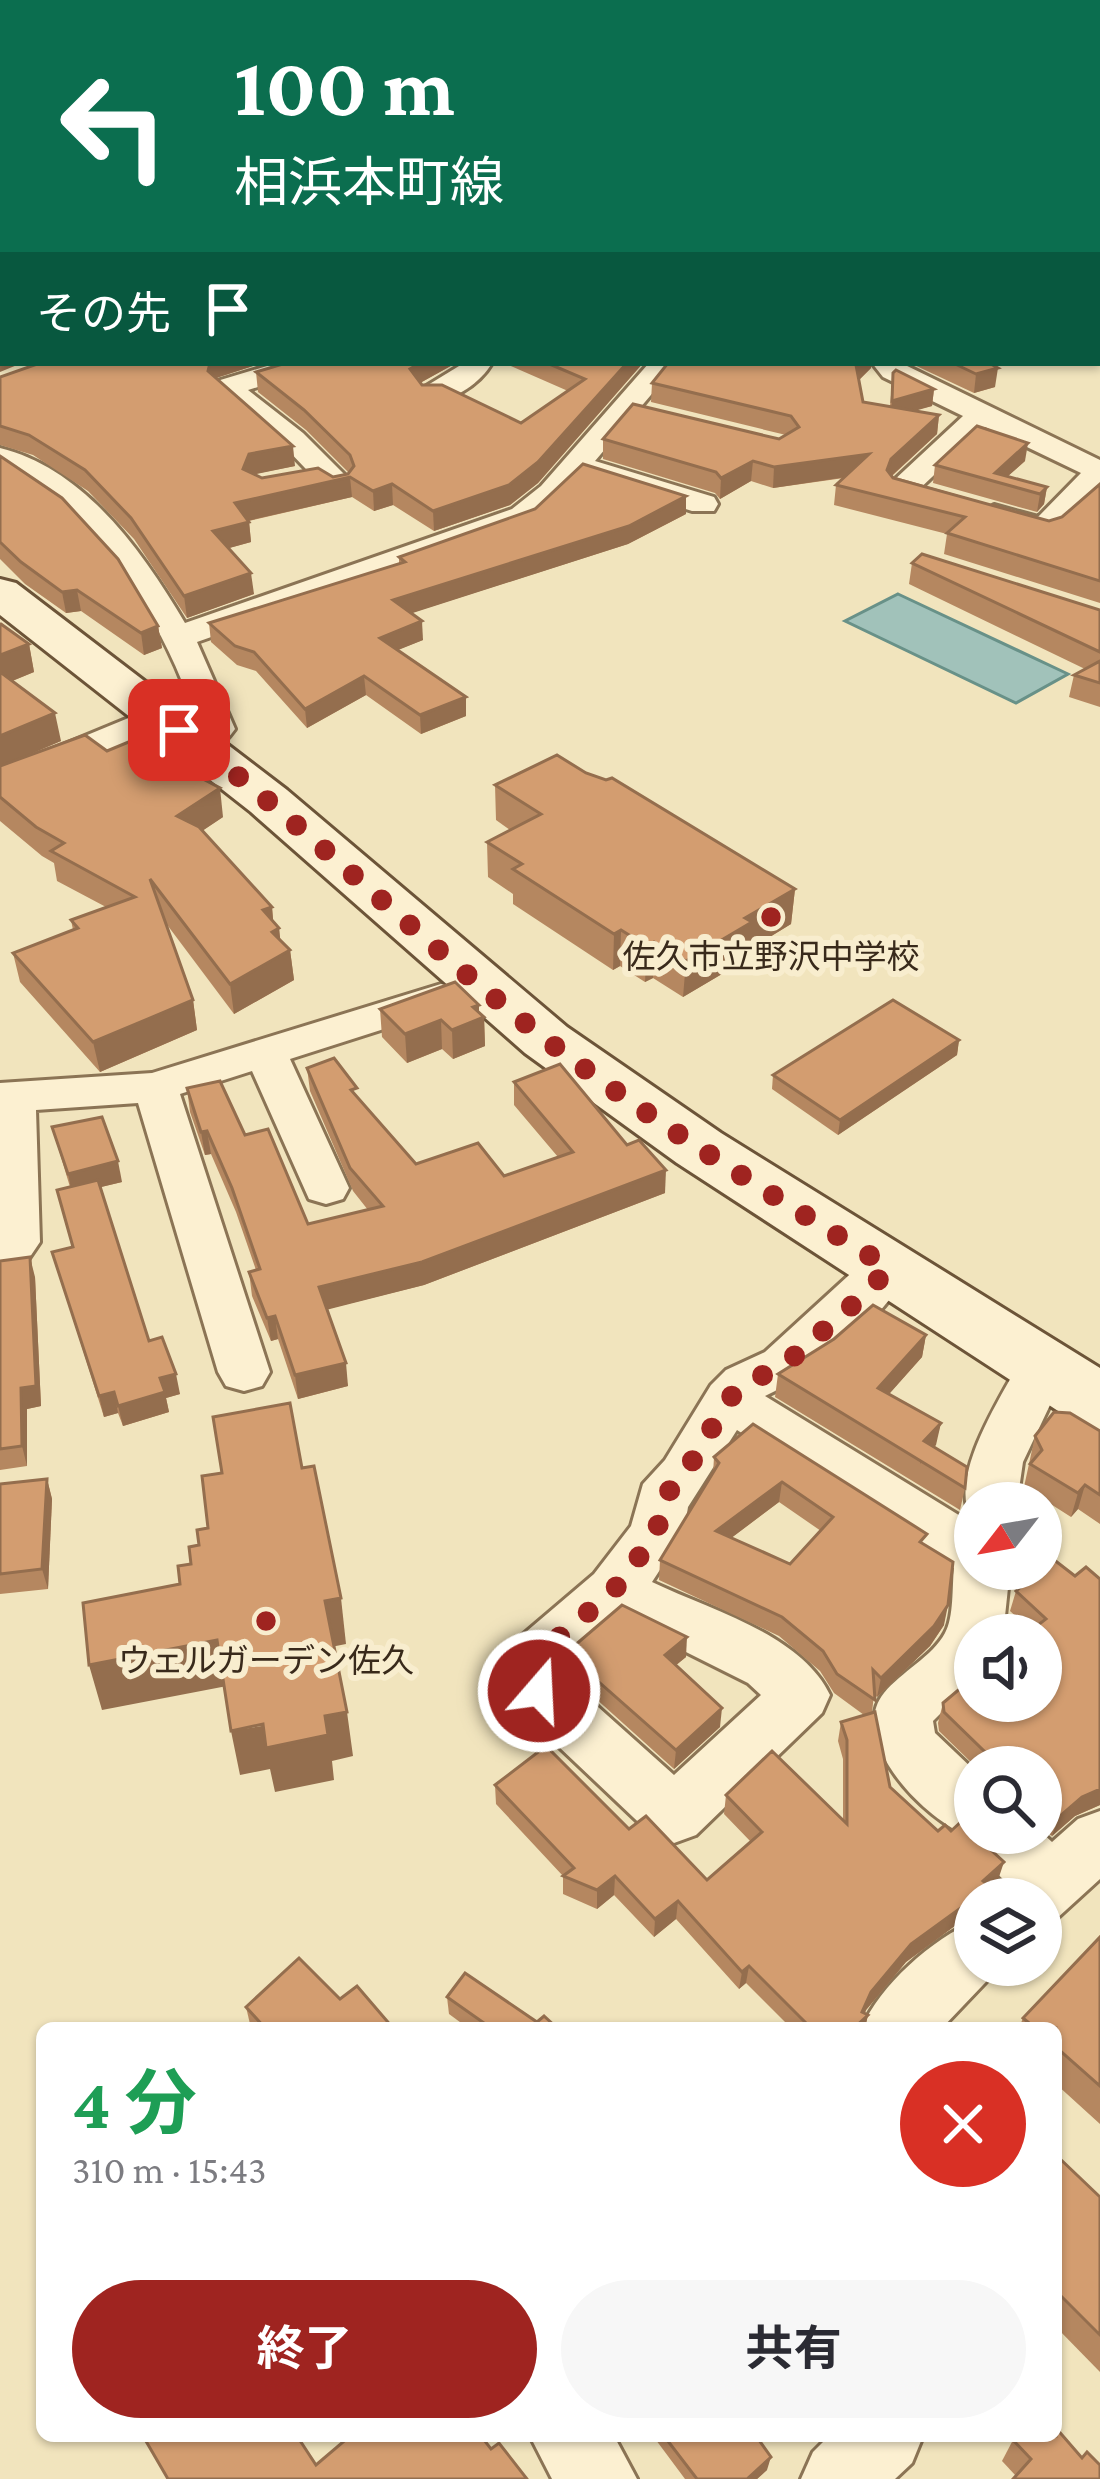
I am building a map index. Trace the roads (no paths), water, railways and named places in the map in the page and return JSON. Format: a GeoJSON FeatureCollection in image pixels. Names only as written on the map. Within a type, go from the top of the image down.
{"type":"FeatureCollection","features":[{"type":"Feature","properties":{"kind":"main road"},"geometry":{"type":"LineString","coordinates":[[14,619],[179,730],[547,1040],[699,1148],[1071,1385]]}},
{"type":"Feature","properties":{"kind":"street"},"geometry":{"type":"LineString","coordinates":[[284,481],[332,479],[227,387],[296,366]]}},
{"type":"Feature","properties":{"kind":"street"},"geometry":{"type":"LineString","coordinates":[[433,394],[476,366]]}},
{"type":"Feature","properties":{"kind":"street"},"geometry":{"type":"LineString","coordinates":[[176,638],[500,528],[536,506],[637,412],[662,366]]}},
{"type":"Feature","properties":{"kind":"street"},"geometry":{"type":"LineString","coordinates":[[873,398],[872,384],[890,367],[983,413],[1100,472],[1044,528],[903,488],[983,413]]}},
{"type":"Feature","properties":{"kind":"street"},"geometry":{"type":"LineString","coordinates":[[0,457],[80,505],[128,563],[176,638],[217,729],[179,730],[0,785]]}},
{"type":"Feature","properties":{"kind":"street"},"geometry":{"type":"LineString","coordinates":[[577,464],[704,504]]}},
{"type":"Feature","properties":{"kind":"street"},"geometry":{"type":"LineString","coordinates":[[649,484],[685,465]]}},
{"type":"Feature","properties":{"kind":"street"},"geometry":{"type":"LineString","coordinates":[[0,1264],[16,1242],[7,1098],[155,1087],[480,985]]}},
{"type":"Feature","properties":{"kind":"street"},"geometry":{"type":"LineString","coordinates":[[265,1052],[326,1188]]}},
{"type":"Feature","properties":{"kind":"street"},"geometry":{"type":"LineString","coordinates":[[155,1087],[244,1372]]}},
{"type":"Feature","properties":{"kind":"street"},"geometry":{"type":"LineString","coordinates":[[614,1590],[769,1665],[801,1695],[674,1815],[539,1691],[540,1654],[614,1590],[657,1533],[662,1499],[684,1475],[729,1399],[744,1384],[783,1366],[872,1288],[888,1267]]}},
{"type":"Feature","properties":{"kind":"street"},"geometry":{"type":"LineString","coordinates":[[994,1482],[996,1462],[1071,1385]]}},
{"type":"Feature","properties":{"kind":"street"},"geometry":{"type":"LineString","coordinates":[[729,1399],[954,1540]]}},
{"type":"Feature","properties":{"kind":"street"},"geometry":{"type":"LineString","coordinates":[[954,1791],[906,1745],[903,1713],[973,1643],[979,1590]]}},
{"type":"Feature","properties":{"kind":"street"},"geometry":{"type":"LineString","coordinates":[[1056,1878],[1100,1839]]}},
{"type":"Feature","properties":{"kind":"street"},"geometry":{"type":"LineString","coordinates":[[1014,1854],[1032,1878]]}},
{"type":"Feature","properties":{"kind":"street"},"geometry":{"type":"LineString","coordinates":[[901,2022],[954,1972]]}},
{"type":"Feature","properties":{"kind":"street"},"geometry":{"type":"LineString","coordinates":[[572,2442],[598,2479]]}},
{"type":"Feature","properties":{"kind":"street"},"geometry":{"type":"LineString","coordinates":[[840,2479],[879,2442]]}},
{"type":"Feature","properties":{"kind":"water"},"geometry":{"type":"Polygon","coordinates":[[[898,594],[1068,674],[1016,703],[845,621],[898,594]]]}},
{"type":"Feature","properties":{"kind":"place","name":"佐久市立野沢中学校"},"geometry":{"type":"Point","coordinates":[771,917]}},
{"type":"Feature","properties":{"kind":"place","name":"ウェルガーデン佐久"},"geometry":{"type":"Point","coordinates":[266,1621]}}]}
